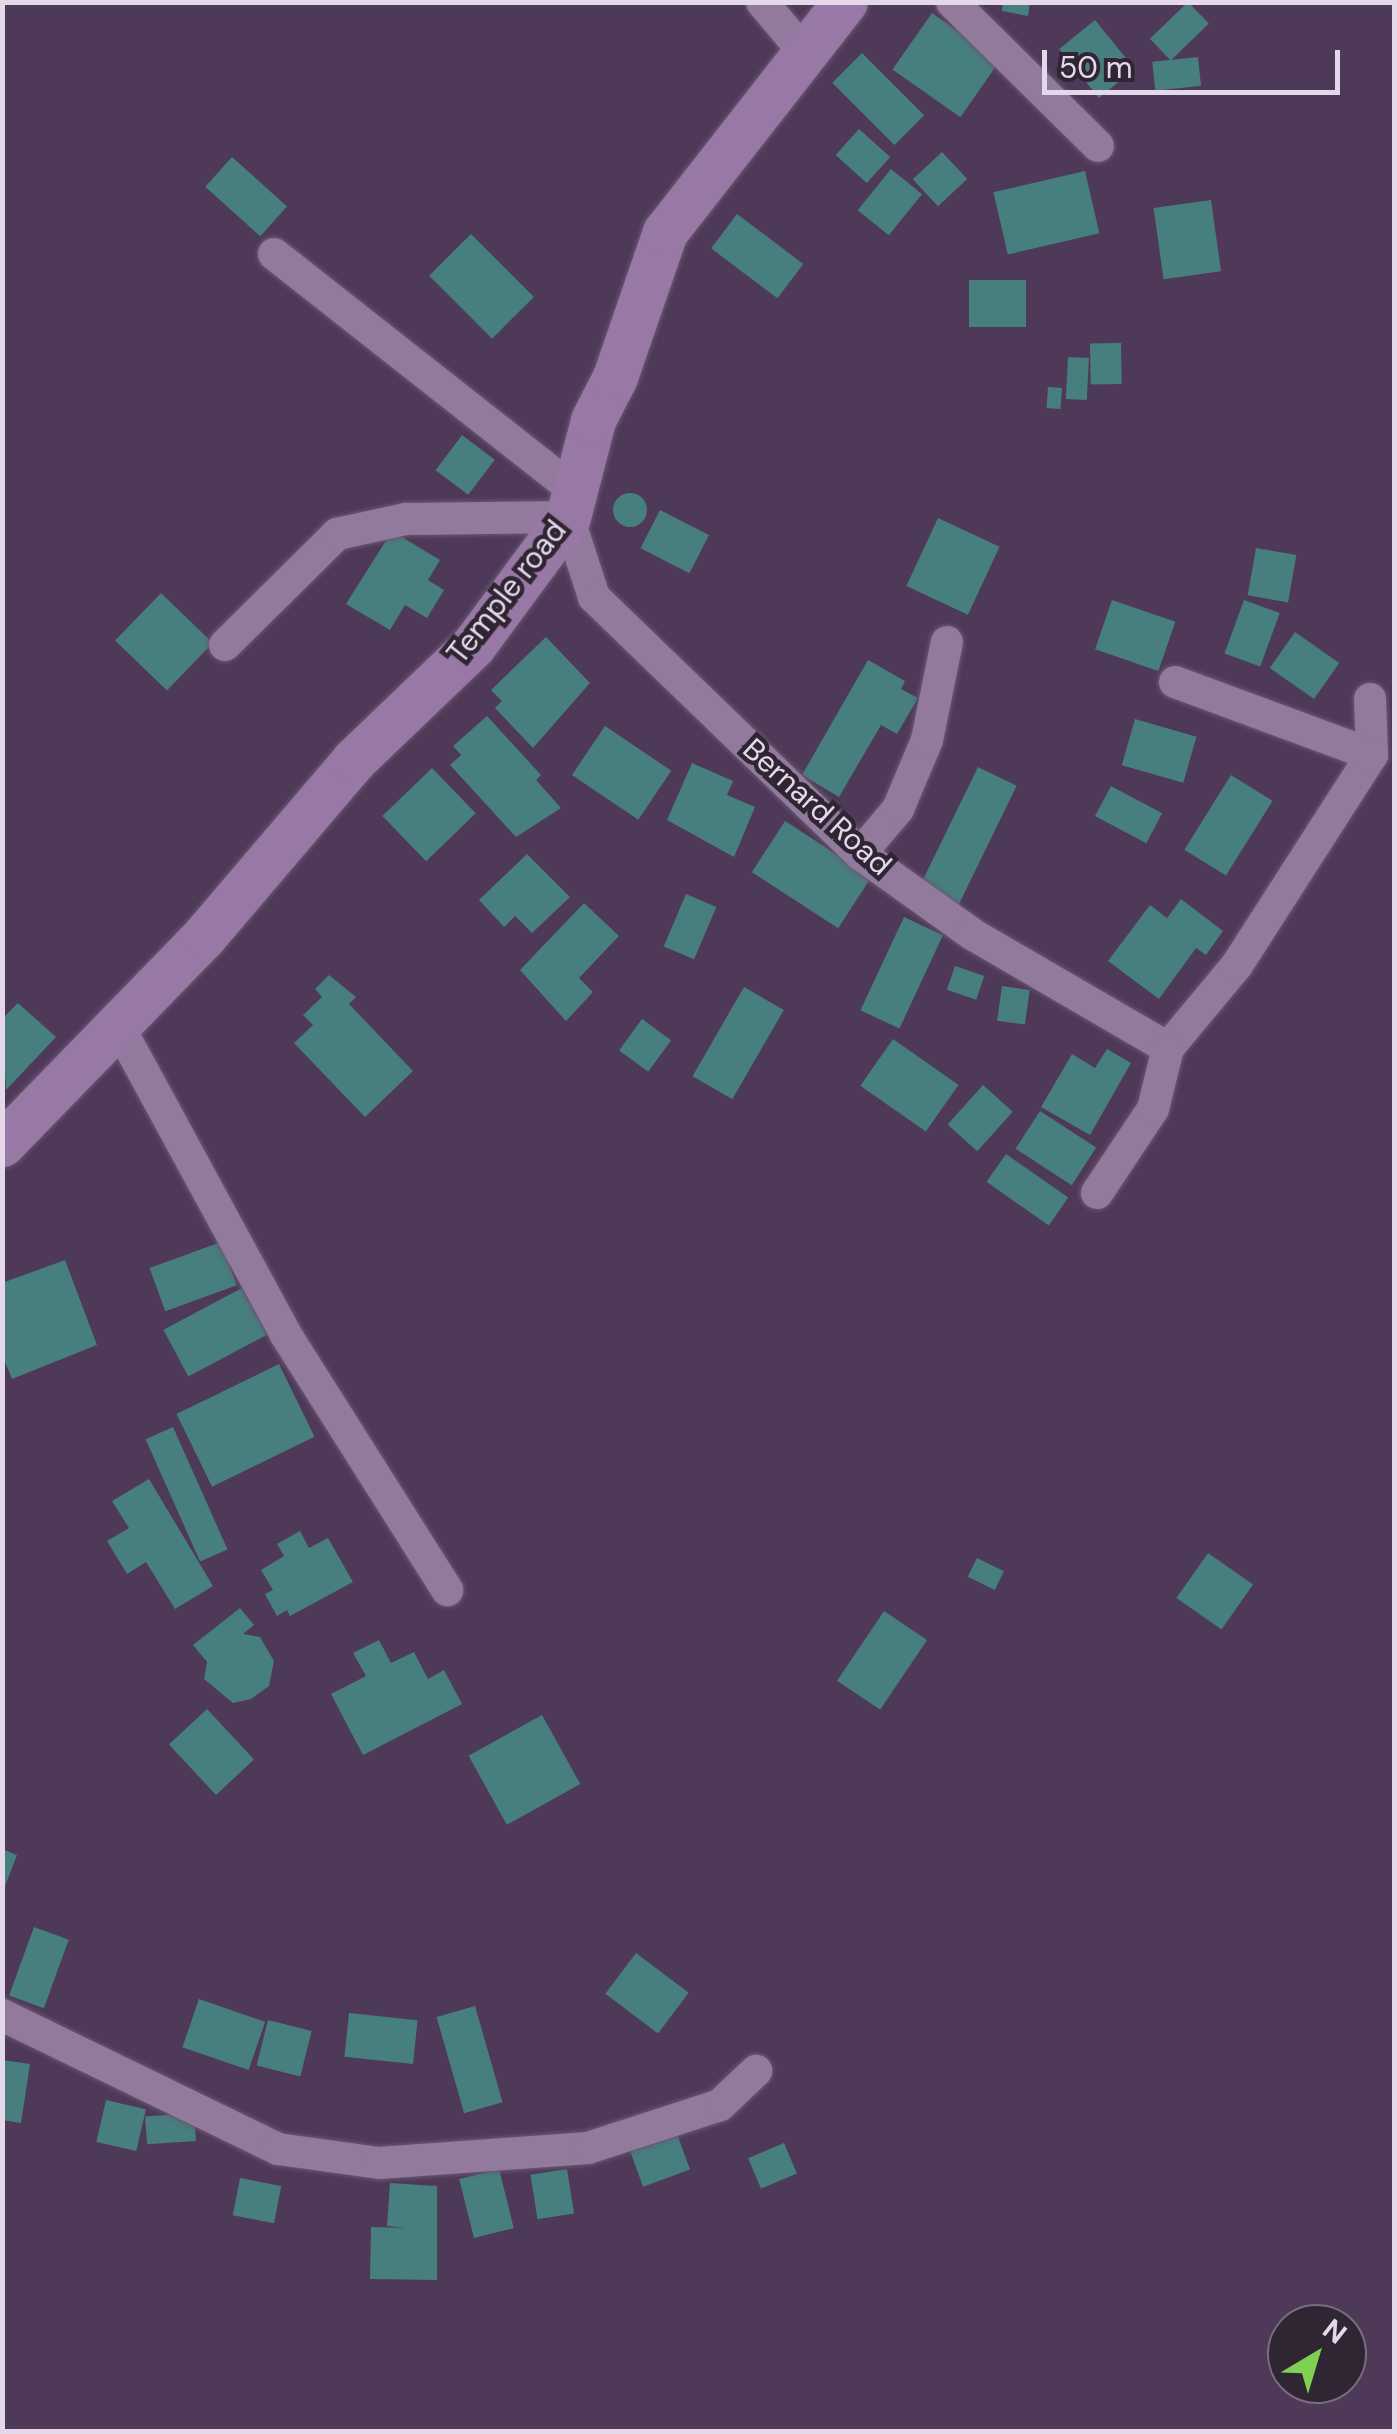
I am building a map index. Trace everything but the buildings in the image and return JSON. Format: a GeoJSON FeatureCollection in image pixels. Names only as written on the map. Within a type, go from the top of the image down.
{"type":"FeatureCollection","features":[{"type":"Feature","properties":{"kind":"street"},"geometry":{"type":"LineString","coordinates":[[762,2],[804,52]]}},
{"type":"Feature","properties":{"kind":"street","name":"Temple road"},"geometry":{"type":"LineString","coordinates":[[2,1144],[119,1027],[354,760],[473,646],[571,504],[593,420],[615,377],[665,232],[846,2]]}},
{"type":"Feature","properties":{"kind":"street"},"geometry":{"type":"LineString","coordinates":[[952,2],[1098,146]]}},
{"type":"Feature","properties":{"kind":"street"},"geometry":{"type":"LineString","coordinates":[[274,254],[571,504]]}},
{"type":"Feature","properties":{"kind":"street"},"geometry":{"type":"LineString","coordinates":[[225,645],[336,534],[406,519],[571,504]]}},
{"type":"Feature","properties":{"kind":"street","name":"Bernard Road"},"geometry":{"type":"LineString","coordinates":[[571,504],[594,597],[860,854],[972,934],[1168,1048]]}},
{"type":"Feature","properties":{"kind":"street"},"geometry":{"type":"LineString","coordinates":[[860,854],[898,808],[926,740],[947,642]]}},
{"type":"Feature","properties":{"kind":"street"},"geometry":{"type":"LineString","coordinates":[[1175,682],[1372,755]]}},
{"type":"Feature","properties":{"kind":"street"},"geometry":{"type":"LineString","coordinates":[[1097,1193],[1153,1109],[1168,1048],[1236,965],[1372,755],[1370,698]]}},
{"type":"Feature","properties":{"kind":"street"},"geometry":{"type":"LineString","coordinates":[[119,1027],[286,1335],[447,1590]]}},
{"type":"Feature","properties":{"kind":"street"},"geometry":{"type":"LineString","coordinates":[[2,2016],[278,2149],[379,2163],[588,2148],[720,2106],[756,2071]]}}]}
